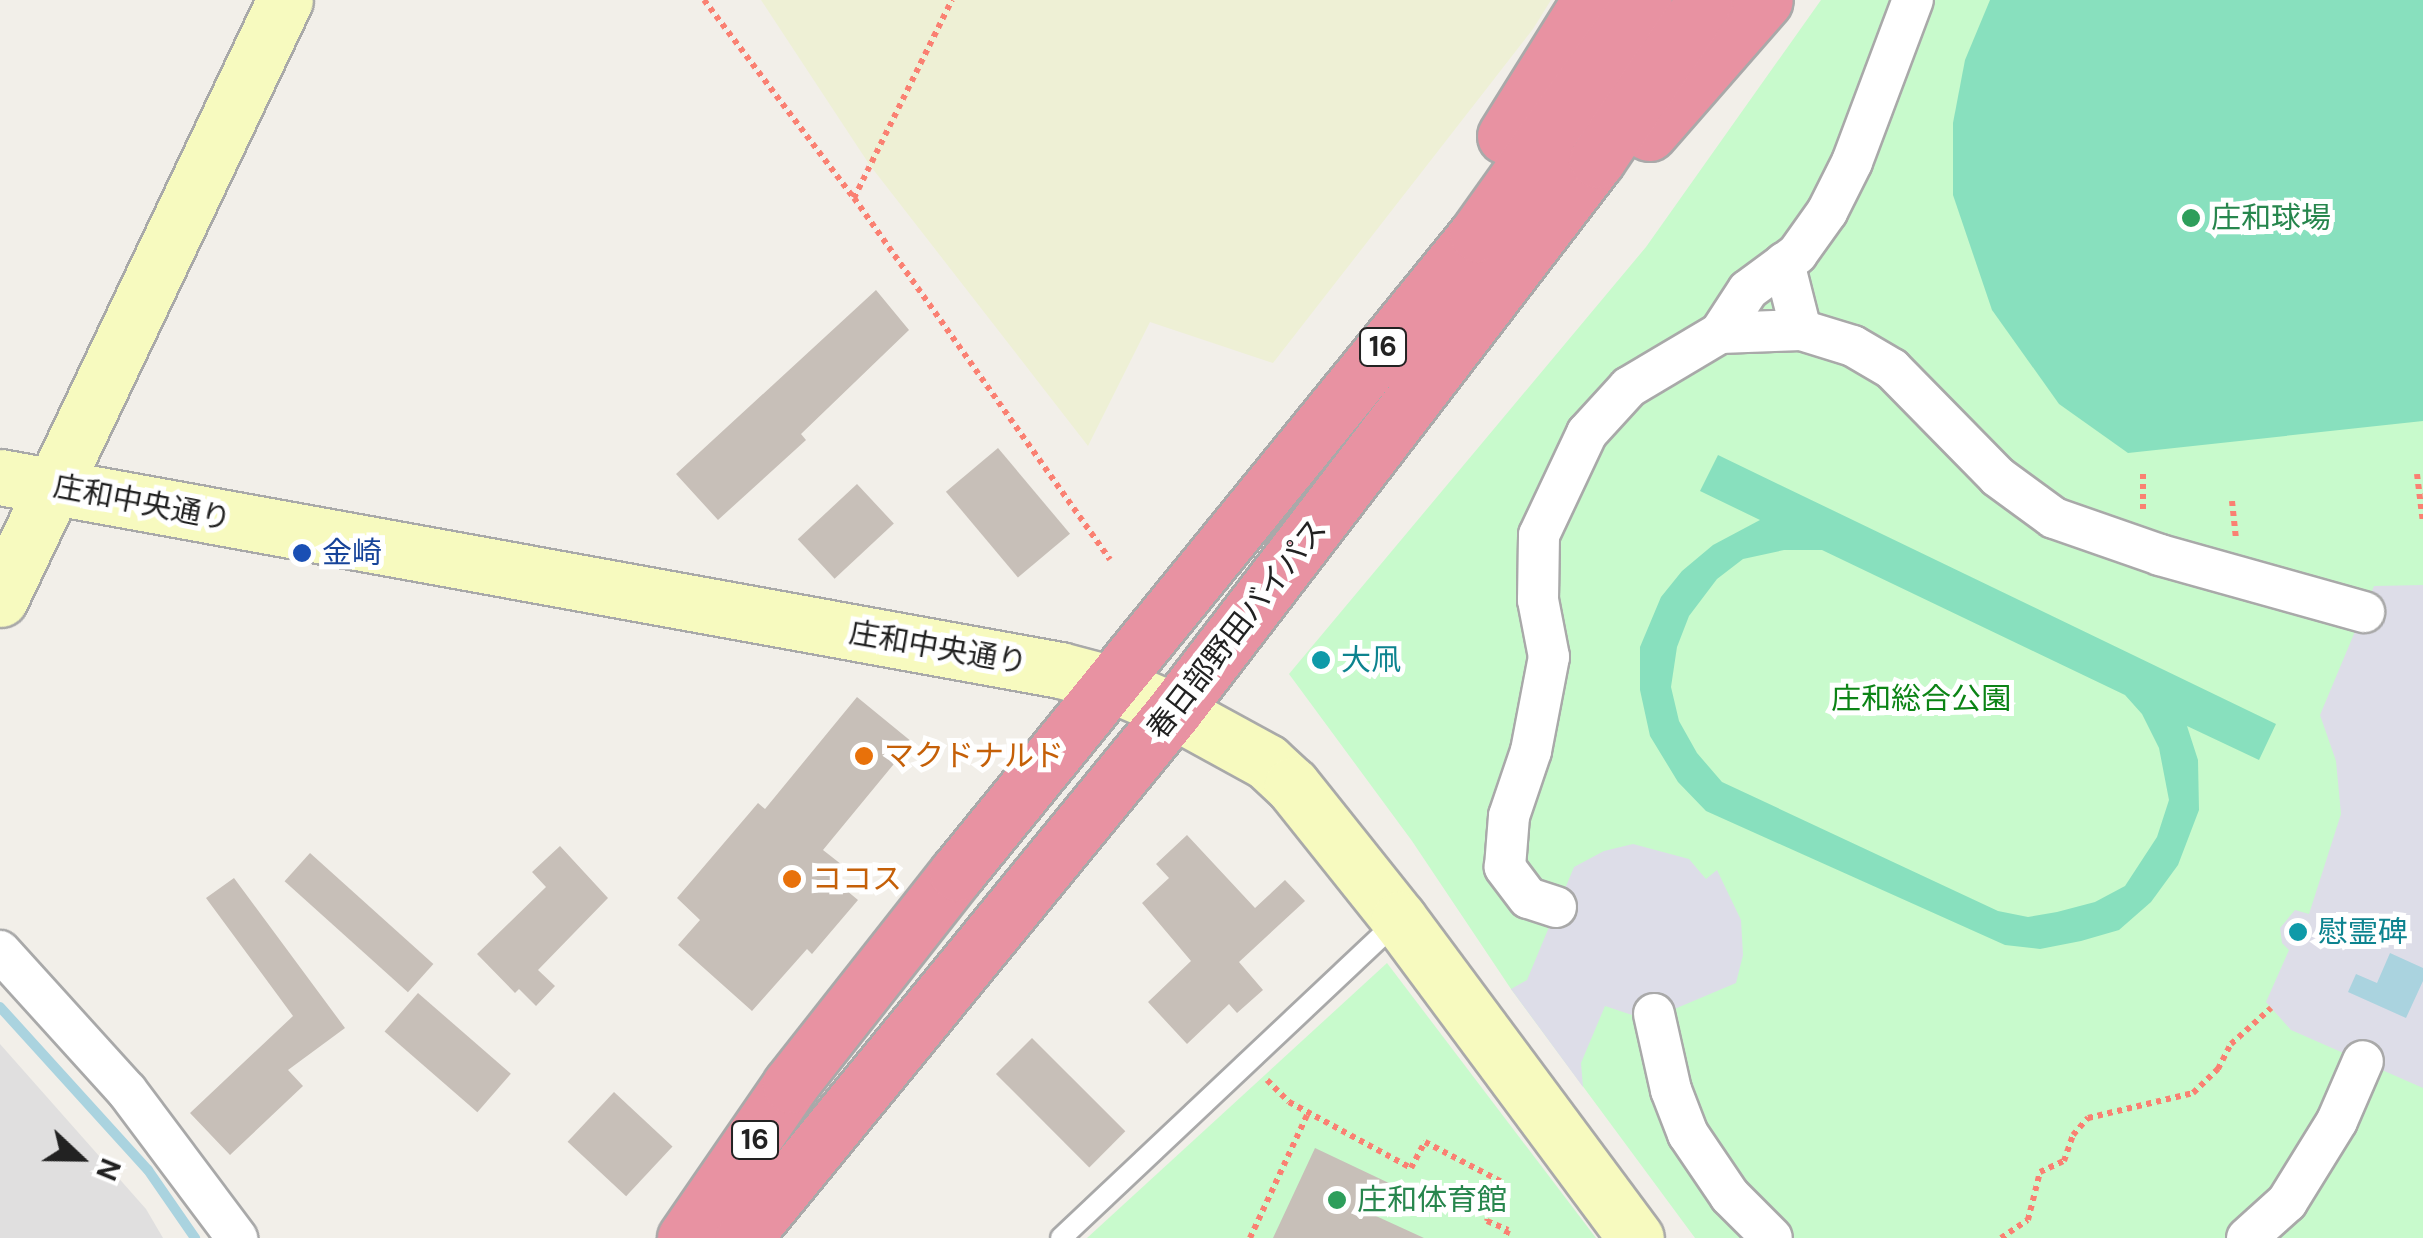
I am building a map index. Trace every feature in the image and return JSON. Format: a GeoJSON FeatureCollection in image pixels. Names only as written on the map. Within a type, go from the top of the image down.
{"type":"FeatureCollection","features":[{"type":"Feature","properties":{"kind":"highway","name":"16"},"geometry":{"type":"LineString","coordinates":[[1266,489],[1298,422],[1500,143],[1590,0]]}},
{"type":"Feature","properties":{"kind":"highway","name":"16"},"geometry":{"type":"LineString","coordinates":[[685,1238],[790,1086],[1109,683],[1477,234],[1644,0]]}},
{"type":"Feature","properties":{"kind":"highway","name":"春日部野田バイパス"},"geometry":{"type":"LineString","coordinates":[[743,1238],[1174,710],[1597,160],[1705,0]]}},
{"type":"Feature","properties":{"kind":"highway","name":"16"},"geometry":{"type":"LineString","coordinates":[[1597,160],[1653,131],[1766,0]]}},
{"type":"Feature","properties":{"kind":"street"},"geometry":{"type":"LineString","coordinates":[[0,599],[285,0]]}},
{"type":"Feature","properties":{"kind":"street"},"geometry":{"type":"LineString","coordinates":[[1556,907],[1528,898],[1505,867],[1509,816],[1530,751],[1549,657],[1538,600],[1539,536],[1587,433],[1628,387],[1720,333],[1748,290],[1797,254],[1827,212],[1852,162],[1913,0]]}},
{"type":"Feature","properties":{"kind":"street"},"geometry":{"type":"LineString","coordinates":[[1784,263],[1801,330]]}},
{"type":"Feature","properties":{"kind":"street"},"geometry":{"type":"LineString","coordinates":[[1720,333],[1801,330],[1853,346],[1892,369],[1998,477],[2054,518],[2160,555],[2364,612]]}},
{"type":"Feature","properties":{"kind":"street","name":"庄和中央通り"},"geometry":{"type":"LineString","coordinates":[[0,477],[1001,659],[1109,683],[1174,710],[1267,762],[1292,785],[1399,919],[1636,1238]]}},
{"type":"Feature","properties":{"kind":"street"},"geometry":{"type":"LineString","coordinates":[[0,951],[127,1091],[237,1238]]}},
{"type":"Feature","properties":{"kind":"street"},"geometry":{"type":"LineString","coordinates":[[1654,1014],[1671,1090],[1688,1134],[1730,1196],[1772,1238]]}},
{"type":"Feature","properties":{"kind":"street"},"geometry":{"type":"LineString","coordinates":[[2248,1238],[2287,1202],[2338,1121],[2363,1061]]}},
{"type":"Feature","properties":{"kind":"lane"},"geometry":{"type":"LineString","coordinates":[[1061,1238],[1399,919]]}},
{"type":"Feature","properties":{"kind":"path"},"geometry":{"type":"LineString","coordinates":[[704,0],[854,198],[1110,559]]}},
{"type":"Feature","properties":{"kind":"path"},"geometry":{"type":"LineString","coordinates":[[854,198],[952,0]]}},
{"type":"Feature","properties":{"kind":"path"},"geometry":{"type":"LineString","coordinates":[[2417,474],[2423,523]]}},
{"type":"Feature","properties":{"kind":"path"},"geometry":{"type":"LineString","coordinates":[[2001,1238],[2028,1220],[2040,1172],[2064,1161],[2073,1135],[2088,1118],[2193,1093],[2218,1069],[2231,1044],[2271,1008]]}},
{"type":"Feature","properties":{"kind":"path"},"geometry":{"type":"LineString","coordinates":[[1263,1076],[1290,1102],[1412,1168],[1424,1142],[1502,1182],[1488,1220],[1508,1230],[1504,1238]]}},
{"type":"Feature","properties":{"kind":"path"},"geometry":{"type":"LineString","coordinates":[[1250,1238],[1308,1113]]}},
{"type":"Feature","properties":{"kind":"shaded area"},"geometry":{"type":"Polygon","coordinates":[[[2423,585],[2423,1088],[2291,1030],[2266,1002],[2289,950],[2282,943],[2280,928],[2295,910],[2309,914],[2341,814],[2336,761],[2320,715],[2374,586],[2423,585]]]}},
{"type":"Feature","properties":{"kind":"shaded area"},"geometry":{"type":"Polygon","coordinates":[[[1633,844],[1689,859],[1706,879],[1717,870],[1741,920],[1743,955],[1736,983],[1665,1013],[1638,1017],[1605,1006],[1581,1063],[1583,1087],[1511,989],[1527,980],[1574,867],[1604,851],[1633,844]]]}},
{"type":"Feature","properties":{"kind":"shaded area"},"geometry":{"type":"Polygon","coordinates":[[[0,1044],[146,1209],[163,1238],[0,1238],[0,1044]]]}},
{"type":"Feature","properties":{"kind":"green space"},"geometry":{"type":"Polygon","coordinates":[[[761,0],[1551,0],[1533,29],[1273,363],[1150,322],[1088,446],[869,164],[761,0]]]}},
{"type":"Feature","properties":{"kind":"green space","name":"庄和総合公園"},"geometry":{"type":"Polygon","coordinates":[[[1821,0],[2423,0],[2423,1238],[1695,1238],[1511,989],[1412,841],[1289,674],[1646,247],[1821,0]]]}},
{"type":"Feature","properties":{"kind":"green space","name":"庄和球場"},"geometry":{"type":"Polygon","coordinates":[[[1990,0],[2423,0],[2423,421],[2128,453],[2059,404],[1992,310],[1953,195],[1953,123],[1965,60],[1990,0]]]}},
{"type":"Feature","properties":{"kind":"green space"},"geometry":{"type":"Polygon","coordinates":[[[1718,455],[2276,724],[2259,760],[2187,726],[2198,760],[2199,810],[2178,865],[2151,902],[2119,930],[2040,949],[2005,945],[1706,811],[1678,782],[1650,736],[1640,690],[1640,647],[1661,597],[1682,571],[1713,545],[1760,520],[1700,491],[1718,455]],[[1784,550],[1743,559],[1717,579],[1689,616],[1677,647],[1671,687],[1679,721],[1697,753],[1722,782],[1998,911],[2028,917],[2057,912],[2095,902],[2125,886],[2157,837],[2169,800],[2159,748],[2142,714],[2125,695],[1822,550],[1784,550]]]}},
{"type":"Feature","properties":{"kind":"green space"},"geometry":{"type":"Polygon","coordinates":[[[1387,963],[1596,1238],[1087,1238],[1387,963]]]}},
{"type":"Feature","properties":{"kind":"water"},"geometry":{"type":"Polygon","coordinates":[[[2390,953],[2423,968],[2423,981],[2406,1018],[2348,992],[2356,974],[2377,983],[2390,953]]]}},
{"type":"Feature","properties":{"kind":"building"},"geometry":{"type":"Polygon","coordinates":[[[876,290],[909,330],[801,434],[806,440],[718,520],[676,474],[876,290]]]}},
{"type":"Feature","properties":{"kind":"building"},"geometry":{"type":"Polygon","coordinates":[[[998,448],[1070,534],[1018,578],[946,492],[998,448]]]}},
{"type":"Feature","properties":{"kind":"building"},"geometry":{"type":"Polygon","coordinates":[[[857,484],[894,523],[835,579],[798,539],[857,484]]]}},
{"type":"Feature","properties":{"kind":"building"},"geometry":{"type":"Polygon","coordinates":[[[857,697],[912,742],[823,850],[846,868],[835,881],[858,900],[812,954],[807,949],[752,1011],[678,945],[700,920],[677,898],[758,803],[765,809],[857,697]]]}},
{"type":"Feature","properties":{"kind":"building"},"geometry":{"type":"Polygon","coordinates":[[[1187,835],[1255,908],[1285,880],[1305,901],[1239,962],[1263,990],[1237,1013],[1229,1004],[1187,1044],[1148,1002],[1191,961],[1142,903],[1169,878],[1156,864],[1187,835]]]}},
{"type":"Feature","properties":{"kind":"building"},"geometry":{"type":"Polygon","coordinates":[[[560,846],[608,898],[538,970],[555,986],[536,1006],[519,989],[515,993],[477,954],[546,887],[532,872],[560,846]]]}},
{"type":"Feature","properties":{"kind":"building"},"geometry":{"type":"Polygon","coordinates":[[[310,853],[433,964],[408,992],[285,881],[310,853]]]}},
{"type":"Feature","properties":{"kind":"building"},"geometry":{"type":"Polygon","coordinates":[[[234,878],[345,1028],[288,1070],[303,1086],[230,1155],[190,1113],[293,1016],[206,898],[234,878]]]}},
{"type":"Feature","properties":{"kind":"building"},"geometry":{"type":"Polygon","coordinates":[[[418,993],[511,1074],[477,1112],[385,1031],[418,993]]]}},
{"type":"Feature","properties":{"kind":"building"},"geometry":{"type":"Polygon","coordinates":[[[1032,1038],[1125,1131],[1089,1167],[996,1074],[1032,1038]]]}},
{"type":"Feature","properties":{"kind":"building"},"geometry":{"type":"Polygon","coordinates":[[[614,1092],[673,1147],[626,1196],[568,1142],[614,1092]]]}},
{"type":"Feature","properties":{"kind":"building","name":"庄和体育館"},"geometry":{"type":"Polygon","coordinates":[[[1315,1148],[1391,1184],[1376,1216],[1424,1238],[1273,1238],[1315,1148]]]}},
{"type":"Feature","properties":{"kind":"waterway"},"geometry":{"type":"LineString","coordinates":[[0,1007],[148,1170],[195,1238]]}},
{"type":"Feature","properties":{"kind":"place","name":"庄和球場"},"geometry":{"type":"Point","coordinates":[2191,218]}},
{"type":"Feature","properties":{"kind":"place","name":"金崎"},"geometry":{"type":"Point","coordinates":[302,553]}},
{"type":"Feature","properties":{"kind":"place","name":"大凧"},"geometry":{"type":"Point","coordinates":[1321,660]}},
{"type":"Feature","properties":{"kind":"place","name":"マクドナルド"},"geometry":{"type":"Point","coordinates":[864,756]}},
{"type":"Feature","properties":{"kind":"place","name":"ココス"},"geometry":{"type":"Point","coordinates":[792,879]}},
{"type":"Feature","properties":{"kind":"place","name":"慰霊碑"},"geometry":{"type":"Point","coordinates":[2298,932]}},
{"type":"Feature","properties":{"kind":"place","name":"庄和体育館"},"geometry":{"type":"Point","coordinates":[1337,1200]}}]}
